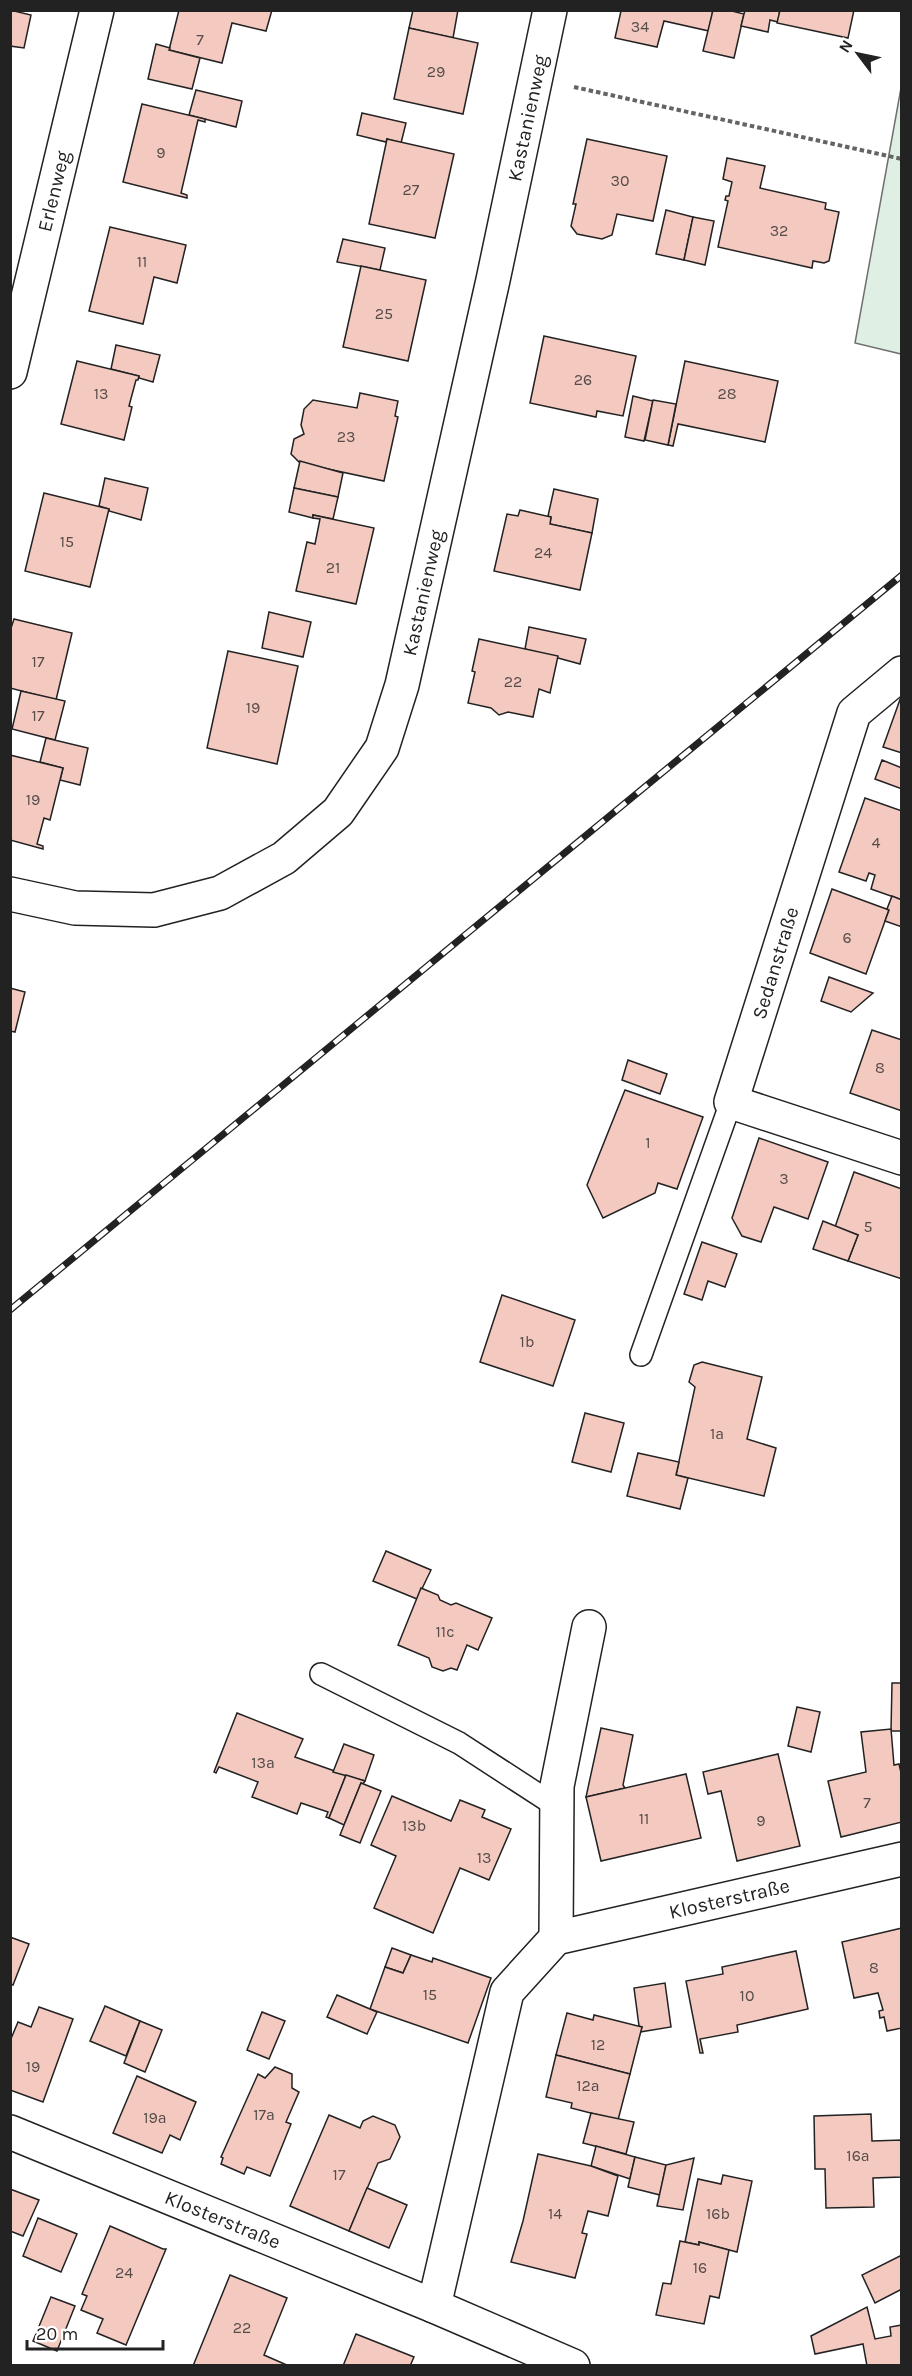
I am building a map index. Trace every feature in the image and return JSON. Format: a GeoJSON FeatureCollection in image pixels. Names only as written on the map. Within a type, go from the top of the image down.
{"type":"FeatureCollection","features":[{"type":"Feature","properties":{"kind":"street","name":"Erlenweg"},"geometry":{"type":"LineString","coordinates":[[10,372],[19,306],[97,10]]}},
{"type":"Feature","properties":{"kind":"street","name":"Kastanienweg"},"geometry":{"type":"LineString","coordinates":[[10,894],[75,908],[154,910],[220,893],[284,858],[338,812],[382,748],[402,685],[550,10]]}},
{"type":"Feature","properties":{"kind":"street","name":"Sedanstraße"},"geometry":{"type":"LineString","coordinates":[[731,1102],[854,713],[902,673]]}},
{"type":"Feature","properties":{"kind":"street"},"geometry":{"type":"LineString","coordinates":[[731,1102],[902,1158]]}},
{"type":"Feature","properties":{"kind":"street"},"geometry":{"type":"LineString","coordinates":[[434,2306],[507,1992],[556,1938],[559,1808],[557,1786],[589,1627]]}},
{"type":"Feature","properties":{"kind":"street","name":"Klosterstraße"},"geometry":{"type":"LineString","coordinates":[[556,1938],[902,1859]]}},
{"type":"Feature","properties":{"kind":"street","name":"Klosterstraße"},"geometry":{"type":"LineString","coordinates":[[10,2132],[434,2306],[573,2366]]}},
{"type":"Feature","properties":{"kind":"lane"},"geometry":{"type":"LineString","coordinates":[[641,1355],[731,1102]]}},
{"type":"Feature","properties":{"kind":"lane"},"geometry":{"type":"LineString","coordinates":[[321,1674],[459,1743],[559,1808]]}},
{"type":"Feature","properties":{"kind":"path"},"geometry":{"type":"LineString","coordinates":[[536,79],[902,159]]}},
{"type":"Feature","properties":{"kind":"green space"},"geometry":{"type":"Polygon","coordinates":[[[901,88],[901,354],[855,343],[901,88]]]}},
{"type":"Feature","properties":{"kind":"building"},"geometry":{"type":"Polygon","coordinates":[[[10,10],[31,15],[24,48],[10,46],[10,10]]]}},
{"type":"Feature","properties":{"kind":"building"},"geometry":{"type":"Polygon","coordinates":[[[179,10],[272,10],[266,31],[232,23],[222,63],[169,50],[179,10]]]}},
{"type":"Feature","properties":{"kind":"building"},"geometry":{"type":"Polygon","coordinates":[[[413,10],[458,10],[453,38],[409,28],[413,10]]]}},
{"type":"Feature","properties":{"kind":"building"},"geometry":{"type":"Polygon","coordinates":[[[618,10],[713,10],[709,31],[664,21],[657,47],[615,38],[621,11],[618,10]]]}},
{"type":"Feature","properties":{"kind":"building"},"geometry":{"type":"Polygon","coordinates":[[[713,10],[728,10],[744,14],[734,58],[703,51],[713,10]]]}},
{"type":"Feature","properties":{"kind":"building"},"geometry":{"type":"Polygon","coordinates":[[[745,10],[780,10],[778,22],[770,20],[768,32],[741,26],[745,10]]]}},
{"type":"Feature","properties":{"kind":"building"},"geometry":{"type":"Polygon","coordinates":[[[780,10],[854,10],[848,38],[777,23],[780,10]]]}},
{"type":"Feature","properties":{"kind":"building"},"geometry":{"type":"Polygon","coordinates":[[[409,28],[478,43],[463,114],[394,99],[409,28]]]}},
{"type":"Feature","properties":{"kind":"building"},"geometry":{"type":"Polygon","coordinates":[[[156,44],[200,58],[192,89],[148,79],[156,44]]]}},
{"type":"Feature","properties":{"kind":"building"},"geometry":{"type":"Polygon","coordinates":[[[196,90],[242,101],[236,127],[189,115],[196,90]]]}},
{"type":"Feature","properties":{"kind":"building"},"geometry":{"type":"Polygon","coordinates":[[[142,104],[205,119],[205,122],[198,120],[181,193],[187,195],[187,198],[123,182],[142,104]]]}},
{"type":"Feature","properties":{"kind":"building"},"geometry":{"type":"Polygon","coordinates":[[[362,113],[406,123],[401,143],[357,135],[362,113]]]}},
{"type":"Feature","properties":{"kind":"building"},"geometry":{"type":"Polygon","coordinates":[[[387,139],[454,154],[435,238],[369,224],[387,139]]]}},
{"type":"Feature","properties":{"kind":"building"},"geometry":{"type":"Polygon","coordinates":[[[587,139],[667,156],[653,221],[617,214],[612,235],[602,239],[577,234],[571,226],[576,204],[573,204],[587,139]]]}},
{"type":"Feature","properties":{"kind":"building"},"geometry":{"type":"Polygon","coordinates":[[[727,158],[765,166],[760,188],[826,203],[825,209],[839,212],[829,261],[824,263],[813,261],[812,268],[718,247],[728,201],[725,200],[726,196],[729,196],[732,182],[723,179],[727,158]]]}},
{"type":"Feature","properties":{"kind":"building"},"geometry":{"type":"Polygon","coordinates":[[[666,210],[693,217],[684,260],[656,254],[666,210]]]}},
{"type":"Feature","properties":{"kind":"building"},"geometry":{"type":"Polygon","coordinates":[[[693,217],[714,221],[705,265],[684,260],[693,217]]]}},
{"type":"Feature","properties":{"kind":"building"},"geometry":{"type":"Polygon","coordinates":[[[110,227],[186,245],[177,283],[154,277],[143,324],[89,311],[110,227]]]}},
{"type":"Feature","properties":{"kind":"building"},"geometry":{"type":"Polygon","coordinates":[[[343,239],[385,248],[380,270],[337,262],[343,239]]]}},
{"type":"Feature","properties":{"kind":"building"},"geometry":{"type":"Polygon","coordinates":[[[361,266],[426,280],[408,361],[343,347],[361,266]]]}},
{"type":"Feature","properties":{"kind":"building"},"geometry":{"type":"Polygon","coordinates":[[[544,336],[636,356],[623,416],[597,411],[596,417],[530,403],[544,336]]]}},
{"type":"Feature","properties":{"kind":"building"},"geometry":{"type":"Polygon","coordinates":[[[116,345],[160,355],[153,382],[111,369],[116,345]]]}},
{"type":"Feature","properties":{"kind":"building"},"geometry":{"type":"Polygon","coordinates":[[[77,361],[139,376],[129,406],[132,407],[124,440],[61,424],[77,361]]]}},
{"type":"Feature","properties":{"kind":"building"},"geometry":{"type":"Polygon","coordinates":[[[685,361],[778,381],[765,442],[678,424],[673,446],[668,445],[685,361]]]}},
{"type":"Feature","properties":{"kind":"building"},"geometry":{"type":"Polygon","coordinates":[[[360,393],[398,401],[395,416],[398,417],[384,481],[300,463],[291,454],[294,439],[304,434],[301,425],[304,409],[313,400],[357,408],[360,393]]]}},
{"type":"Feature","properties":{"kind":"building"},"geometry":{"type":"Polygon","coordinates":[[[633,396],[653,401],[644,441],[625,437],[633,396]]]}},
{"type":"Feature","properties":{"kind":"building"},"geometry":{"type":"Polygon","coordinates":[[[653,400],[676,404],[668,445],[645,440],[653,400]]]}},
{"type":"Feature","properties":{"kind":"building"},"geometry":{"type":"Polygon","coordinates":[[[300,461],[343,473],[338,497],[294,488],[300,461]]]}},
{"type":"Feature","properties":{"kind":"building"},"geometry":{"type":"Polygon","coordinates":[[[105,478],[148,488],[141,520],[99,506],[105,478]]]}},
{"type":"Feature","properties":{"kind":"building"},"geometry":{"type":"Polygon","coordinates":[[[294,488],[338,497],[333,519],[313,515],[313,518],[289,512],[294,488]]]}},
{"type":"Feature","properties":{"kind":"building"},"geometry":{"type":"Polygon","coordinates":[[[554,489],[598,499],[592,533],[550,524],[551,517],[548,516],[554,489]]]}},
{"type":"Feature","properties":{"kind":"building"},"geometry":{"type":"Polygon","coordinates":[[[44,493],[109,509],[90,587],[25,571],[44,493]]]}},
{"type":"Feature","properties":{"kind":"building"},"geometry":{"type":"Polygon","coordinates":[[[520,510],[551,517],[550,524],[592,533],[580,590],[494,571],[507,514],[518,516],[520,510]]]}},
{"type":"Feature","properties":{"kind":"building"},"geometry":{"type":"Polygon","coordinates":[[[313,515],[374,528],[356,604],[296,591],[307,542],[315,544],[320,519],[313,518],[313,515]]]}},
{"type":"Feature","properties":{"kind":"building"},"geometry":{"type":"Polygon","coordinates":[[[269,612],[311,622],[303,657],[262,648],[269,612]]]}},
{"type":"Feature","properties":{"kind":"building"},"geometry":{"type":"Polygon","coordinates":[[[14,619],[72,633],[56,700],[10,688],[10,631],[14,619]]]}},
{"type":"Feature","properties":{"kind":"building"},"geometry":{"type":"Polygon","coordinates":[[[529,627],[586,639],[580,664],[525,649],[529,627]]]}},
{"type":"Feature","properties":{"kind":"building"},"geometry":{"type":"Polygon","coordinates":[[[479,639],[558,656],[550,693],[539,689],[533,717],[508,712],[499,715],[491,708],[468,703],[479,639]]]}},
{"type":"Feature","properties":{"kind":"building"},"geometry":{"type":"Polygon","coordinates":[[[228,651],[298,666],[277,764],[207,748],[228,651]]]}},
{"type":"Feature","properties":{"kind":"building"},"geometry":{"type":"Polygon","coordinates":[[[21,691],[65,701],[55,740],[12,729],[21,691]]]}},
{"type":"Feature","properties":{"kind":"building"},"geometry":{"type":"Polygon","coordinates":[[[902,694],[902,753],[883,747],[902,694]]]}},
{"type":"Feature","properties":{"kind":"building"},"geometry":{"type":"Polygon","coordinates":[[[46,738],[88,748],[80,785],[60,780],[63,768],[40,762],[46,738]]]}},
{"type":"Feature","properties":{"kind":"building"},"geometry":{"type":"Polygon","coordinates":[[[10,755],[63,768],[50,820],[44,818],[37,844],[43,846],[43,849],[10,840],[10,755]]]}},
{"type":"Feature","properties":{"kind":"building"},"geometry":{"type":"Polygon","coordinates":[[[882,760],[902,768],[902,789],[875,779],[882,760]]]}},
{"type":"Feature","properties":{"kind":"building"},"geometry":{"type":"Polygon","coordinates":[[[865,798],[902,811],[902,900],[871,889],[875,875],[869,873],[866,881],[839,872],[865,798]]]}},
{"type":"Feature","properties":{"kind":"building"},"geometry":{"type":"Polygon","coordinates":[[[832,889],[889,910],[866,974],[810,953],[832,889]]]}},
{"type":"Feature","properties":{"kind":"building"},"geometry":{"type":"Polygon","coordinates":[[[892,896],[902,900],[902,927],[885,921],[892,896]]]}},
{"type":"Feature","properties":{"kind":"building"},"geometry":{"type":"Polygon","coordinates":[[[829,977],[873,993],[851,1012],[821,1001],[829,977]]]}},
{"type":"Feature","properties":{"kind":"building"},"geometry":{"type":"Polygon","coordinates":[[[10,988],[25,992],[15,1032],[10,1031],[10,988]]]}},
{"type":"Feature","properties":{"kind":"building"},"geometry":{"type":"Polygon","coordinates":[[[872,1030],[902,1040],[902,1111],[850,1093],[872,1030]]]}},
{"type":"Feature","properties":{"kind":"building"},"geometry":{"type":"Polygon","coordinates":[[[628,1060],[667,1074],[660,1094],[622,1080],[628,1060]]]}},
{"type":"Feature","properties":{"kind":"building"},"geometry":{"type":"Polygon","coordinates":[[[625,1090],[703,1117],[677,1189],[658,1183],[655,1193],[603,1218],[587,1185],[625,1090]]]}},
{"type":"Feature","properties":{"kind":"building"},"geometry":{"type":"Polygon","coordinates":[[[759,1138],[828,1162],[808,1219],[774,1207],[761,1242],[742,1236],[732,1218],[759,1138]]]}},
{"type":"Feature","properties":{"kind":"building"},"geometry":{"type":"Polygon","coordinates":[[[854,1172],[902,1189],[902,1279],[848,1261],[858,1235],[835,1227],[854,1172]]]}},
{"type":"Feature","properties":{"kind":"building"},"geometry":{"type":"Polygon","coordinates":[[[823,1221],[858,1235],[848,1261],[813,1249],[823,1221]]]}},
{"type":"Feature","properties":{"kind":"building"},"geometry":{"type":"Polygon","coordinates":[[[702,1242],[737,1254],[725,1287],[708,1281],[702,1300],[684,1294],[702,1242]]]}},
{"type":"Feature","properties":{"kind":"building"},"geometry":{"type":"Polygon","coordinates":[[[502,1295],[575,1320],[553,1386],[480,1362],[502,1295]]]}},
{"type":"Feature","properties":{"kind":"building"},"geometry":{"type":"Polygon","coordinates":[[[702,1362],[762,1377],[747,1439],[776,1448],[764,1496],[676,1475],[695,1387],[689,1382],[694,1365],[702,1362]]]}},
{"type":"Feature","properties":{"kind":"building"},"geometry":{"type":"Polygon","coordinates":[[[585,1413],[624,1423],[611,1472],[572,1462],[585,1413]]]}},
{"type":"Feature","properties":{"kind":"building"},"geometry":{"type":"Polygon","coordinates":[[[638,1453],[679,1462],[676,1475],[688,1478],[680,1509],[627,1496],[638,1453]]]}},
{"type":"Feature","properties":{"kind":"building"},"geometry":{"type":"Polygon","coordinates":[[[386,1551],[431,1570],[417,1599],[373,1581],[386,1551]]]}},
{"type":"Feature","properties":{"kind":"building"},"geometry":{"type":"Polygon","coordinates":[[[421,1588],[438,1595],[440,1600],[451,1605],[456,1603],[492,1618],[478,1650],[467,1645],[457,1670],[451,1668],[443,1671],[432,1667],[429,1658],[398,1645],[421,1588]]]}},
{"type":"Feature","properties":{"kind":"building"},"geometry":{"type":"Polygon","coordinates":[[[892,1683],[902,1683],[902,1731],[891,1731],[892,1683]]]}},
{"type":"Feature","properties":{"kind":"building"},"geometry":{"type":"Polygon","coordinates":[[[797,1707],[820,1712],[811,1752],[788,1746],[797,1707]]]}},
{"type":"Feature","properties":{"kind":"building"},"geometry":{"type":"Polygon","coordinates":[[[237,1713],[303,1739],[295,1757],[346,1775],[329,1818],[326,1817],[328,1812],[301,1803],[297,1814],[252,1797],[258,1782],[219,1767],[216,1773],[214,1772],[237,1713]]]}},
{"type":"Feature","properties":{"kind":"building"},"geometry":{"type":"Polygon","coordinates":[[[601,1728],[633,1735],[623,1785],[625,1788],[586,1797],[601,1728]]]}},
{"type":"Feature","properties":{"kind":"building"},"geometry":{"type":"Polygon","coordinates":[[[891,1729],[894,1765],[899,1764],[902,1777],[902,1822],[841,1837],[828,1781],[866,1772],[861,1732],[891,1729]]]}},
{"type":"Feature","properties":{"kind":"building"},"geometry":{"type":"Polygon","coordinates":[[[344,1744],[374,1755],[365,1781],[333,1772],[344,1744]]]}},
{"type":"Feature","properties":{"kind":"building"},"geometry":{"type":"Polygon","coordinates":[[[778,1754],[800,1846],[737,1861],[721,1791],[708,1794],[703,1772],[778,1754]]]}},
{"type":"Feature","properties":{"kind":"building"},"geometry":{"type":"Polygon","coordinates":[[[686,1774],[701,1838],[601,1861],[586,1797],[686,1774]]]}},
{"type":"Feature","properties":{"kind":"building"},"geometry":{"type":"Polygon","coordinates":[[[346,1775],[365,1781],[361,1783],[344,1825],[329,1818],[346,1775]]]}},
{"type":"Feature","properties":{"kind":"building"},"geometry":{"type":"Polygon","coordinates":[[[361,1783],[381,1791],[360,1843],[340,1835],[361,1783]]]}},
{"type":"Feature","properties":{"kind":"building"},"geometry":{"type":"Polygon","coordinates":[[[392,1796],[451,1821],[460,1800],[485,1810],[482,1817],[511,1829],[489,1880],[460,1868],[433,1933],[374,1908],[396,1856],[371,1845],[392,1796]]]}},
{"type":"Feature","properties":{"kind":"building"},"geometry":{"type":"Polygon","coordinates":[[[902,1928],[902,2028],[887,2031],[884,2017],[880,2018],[879,2011],[883,2010],[878,1993],[854,1998],[842,1942],[902,1928]]]}},
{"type":"Feature","properties":{"kind":"building"},"geometry":{"type":"Polygon","coordinates":[[[10,1937],[29,1944],[13,1985],[10,1984],[10,1937]]]}},
{"type":"Feature","properties":{"kind":"building"},"geometry":{"type":"Polygon","coordinates":[[[392,1948],[411,1955],[403,1973],[385,1967],[392,1948]]]}},
{"type":"Feature","properties":{"kind":"building"},"geometry":{"type":"Polygon","coordinates":[[[796,1951],[808,2009],[737,2025],[738,2032],[700,2039],[703,2053],[700,2053],[686,1981],[723,1974],[722,1967],[796,1951]]]}},
{"type":"Feature","properties":{"kind":"building"},"geometry":{"type":"Polygon","coordinates":[[[411,1955],[432,1962],[433,1958],[491,1978],[468,2043],[370,2009],[385,1967],[403,1973],[411,1955]]]}},
{"type":"Feature","properties":{"kind":"building"},"geometry":{"type":"Polygon","coordinates":[[[665,1983],[671,2027],[640,2032],[642,2027],[639,2026],[634,1988],[665,1983]]]}},
{"type":"Feature","properties":{"kind":"building"},"geometry":{"type":"Polygon","coordinates":[[[337,1995],[377,2012],[367,2034],[327,2017],[337,1995]]]}},
{"type":"Feature","properties":{"kind":"building"},"geometry":{"type":"Polygon","coordinates":[[[105,2006],[140,2021],[126,2056],[90,2041],[105,2006]]]}},
{"type":"Feature","properties":{"kind":"building"},"geometry":{"type":"Polygon","coordinates":[[[39,2007],[73,2019],[43,2102],[10,2090],[10,2041],[18,2022],[31,2027],[39,2007]]]}},
{"type":"Feature","properties":{"kind":"building"},"geometry":{"type":"Polygon","coordinates":[[[262,2012],[285,2021],[269,2059],[247,2050],[262,2012]]]}},
{"type":"Feature","properties":{"kind":"building"},"geometry":{"type":"Polygon","coordinates":[[[567,2013],[593,2020],[594,2015],[642,2027],[630,2074],[556,2055],[567,2013]]]}},
{"type":"Feature","properties":{"kind":"building"},"geometry":{"type":"Polygon","coordinates":[[[140,2021],[162,2030],[145,2072],[124,2063],[140,2021]]]}},
{"type":"Feature","properties":{"kind":"building"},"geometry":{"type":"Polygon","coordinates":[[[556,2055],[630,2074],[618,2120],[571,2108],[572,2103],[546,2097],[556,2055]]]}},
{"type":"Feature","properties":{"kind":"building"},"geometry":{"type":"Polygon","coordinates":[[[275,2067],[292,2074],[292,2088],[299,2092],[286,2122],[291,2124],[270,2176],[247,2167],[244,2174],[221,2164],[223,2158],[221,2157],[258,2074],[265,2078],[275,2067]]]}},
{"type":"Feature","properties":{"kind":"building"},"geometry":{"type":"Polygon","coordinates":[[[137,2076],[196,2102],[180,2140],[170,2135],[162,2153],[113,2133],[137,2076]]]}},
{"type":"Feature","properties":{"kind":"building"},"geometry":{"type":"Polygon","coordinates":[[[591,2113],[634,2122],[626,2154],[583,2143],[591,2113]]]}},
{"type":"Feature","properties":{"kind":"building"},"geometry":{"type":"Polygon","coordinates":[[[871,2114],[872,2141],[902,2140],[902,2177],[873,2178],[874,2207],[826,2208],[825,2169],[815,2169],[814,2116],[871,2114]]]}},
{"type":"Feature","properties":{"kind":"building"},"geometry":{"type":"Polygon","coordinates":[[[329,2115],[360,2128],[363,2121],[373,2116],[395,2125],[400,2137],[390,2159],[378,2163],[349,2231],[290,2206],[329,2115]]]}},
{"type":"Feature","properties":{"kind":"building"},"geometry":{"type":"Polygon","coordinates":[[[596,2146],[635,2157],[630,2179],[591,2166],[596,2146]]]}},
{"type":"Feature","properties":{"kind":"building"},"geometry":{"type":"Polygon","coordinates":[[[538,2154],[591,2166],[618,2176],[608,2216],[588,2211],[582,2233],[587,2234],[575,2278],[511,2262],[538,2154]]]}},
{"type":"Feature","properties":{"kind":"building"},"geometry":{"type":"Polygon","coordinates":[[[635,2157],[666,2165],[660,2195],[628,2187],[635,2157]]]}},
{"type":"Feature","properties":{"kind":"building"},"geometry":{"type":"Polygon","coordinates":[[[694,2158],[683,2210],[657,2206],[666,2165],[694,2158]]]}},
{"type":"Feature","properties":{"kind":"building"},"geometry":{"type":"Polygon","coordinates":[[[723,2175],[752,2181],[737,2252],[699,2242],[699,2245],[685,2242],[698,2179],[721,2184],[723,2175]]]}},
{"type":"Feature","properties":{"kind":"building"},"geometry":{"type":"Polygon","coordinates":[[[367,2188],[407,2205],[389,2248],[349,2231],[367,2188]]]}},
{"type":"Feature","properties":{"kind":"building"},"geometry":{"type":"Polygon","coordinates":[[[10,2189],[39,2200],[23,2236],[10,2231],[10,2189]]]}},
{"type":"Feature","properties":{"kind":"building"},"geometry":{"type":"Polygon","coordinates":[[[38,2218],[77,2234],[61,2272],[23,2256],[38,2218]]]}},
{"type":"Feature","properties":{"kind":"building"},"geometry":{"type":"Polygon","coordinates":[[[110,2226],[166,2249],[126,2345],[97,2333],[103,2319],[81,2310],[87,2296],[82,2294],[110,2226]]]}},
{"type":"Feature","properties":{"kind":"building"},"geometry":{"type":"Polygon","coordinates":[[[680,2241],[699,2245],[699,2242],[729,2250],[719,2298],[710,2296],[704,2324],[656,2315],[663,2283],[671,2284],[680,2241]]]}},
{"type":"Feature","properties":{"kind":"building"},"geometry":{"type":"Polygon","coordinates":[[[902,2255],[902,2289],[875,2303],[862,2275],[902,2255]]]}},
{"type":"Feature","properties":{"kind":"building"},"geometry":{"type":"Polygon","coordinates":[[[230,2275],[287,2298],[264,2355],[289,2366],[193,2366],[230,2275]]]}},
{"type":"Feature","properties":{"kind":"building"},"geometry":{"type":"Polygon","coordinates":[[[51,2297],[75,2306],[57,2351],[33,2341],[51,2297]]]}},
{"type":"Feature","properties":{"kind":"building"},"geometry":{"type":"Polygon","coordinates":[[[867,2307],[875,2339],[891,2336],[890,2327],[902,2325],[902,2366],[867,2366],[863,2344],[815,2354],[811,2336],[867,2307]]]}},
{"type":"Feature","properties":{"kind":"building"},"geometry":{"type":"Polygon","coordinates":[[[356,2334],[414,2357],[410,2366],[343,2366],[356,2334]]]}},
{"type":"Feature","properties":{"kind":"railway"},"geometry":{"type":"LineString","coordinates":[[10,1310],[902,575]]}}]}
